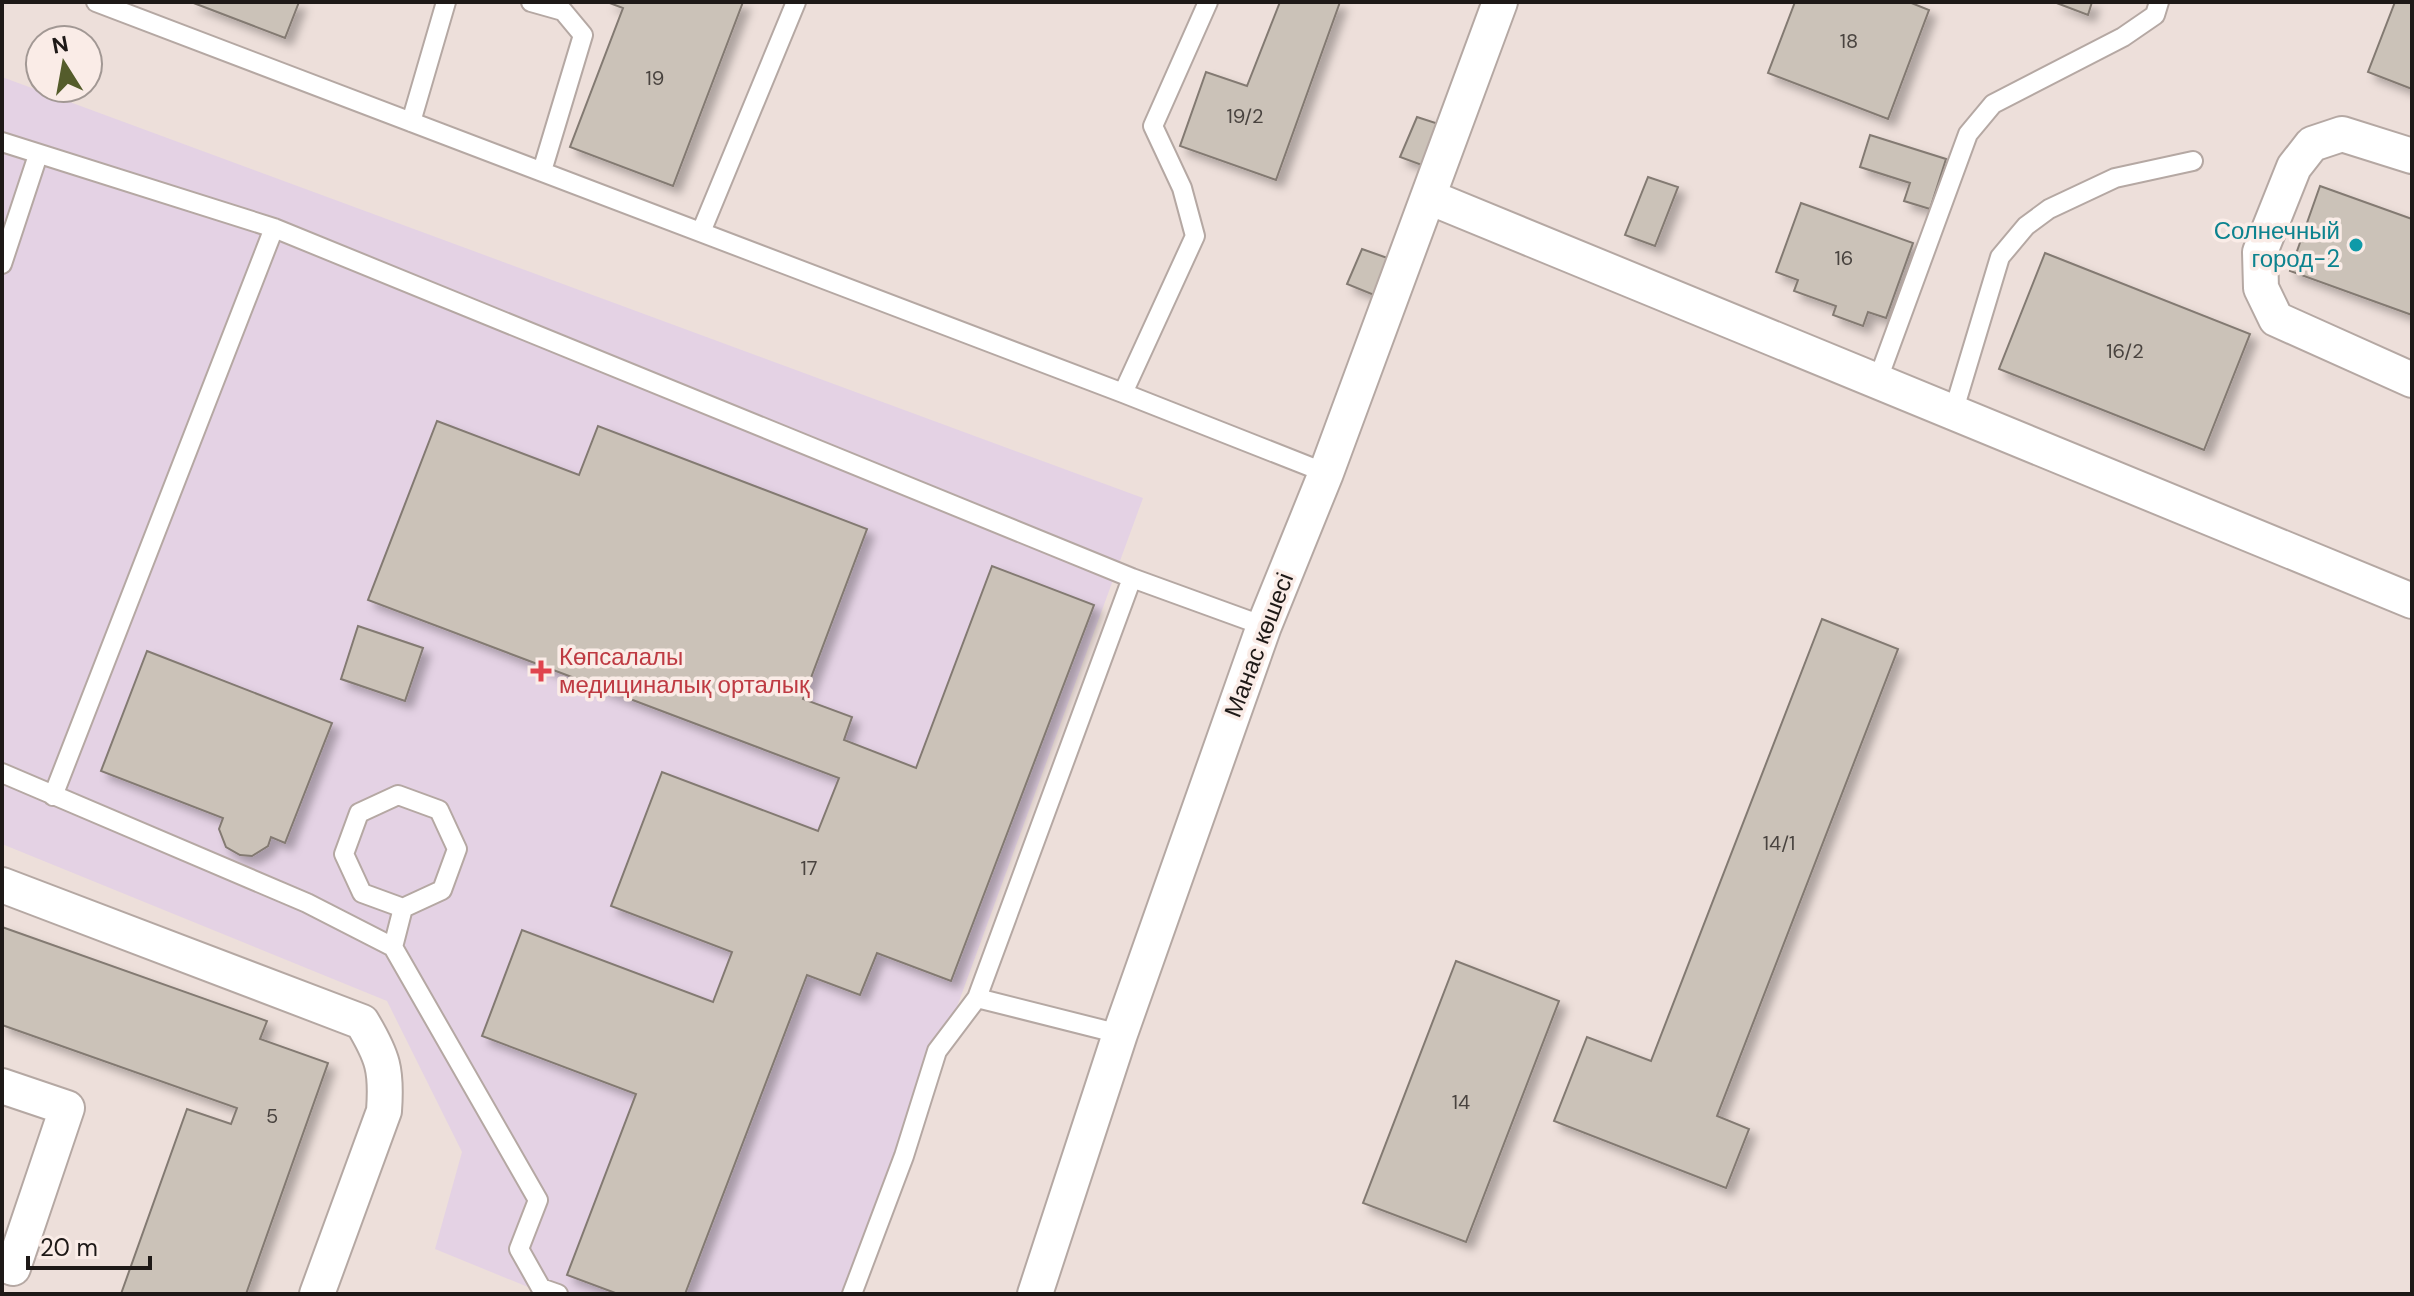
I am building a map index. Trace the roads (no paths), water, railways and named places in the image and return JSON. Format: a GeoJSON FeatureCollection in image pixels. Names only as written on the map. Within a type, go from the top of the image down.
{"type":"FeatureCollection","features":[{"type":"Feature","properties":{"kind":"street","name":"Манас көшесі"},"geometry":{"type":"LineString","coordinates":[[1035,1294],[1120,1034],[1264,626],[1326,473],[1500,2]]}},
{"type":"Feature","properties":{"kind":"street"},"geometry":{"type":"LineString","coordinates":[[2412,156],[2342,134],[2312,144],[2294,167],[2260,252],[2261,288],[2276,319],[2412,380]]}},
{"type":"Feature","properties":{"kind":"street"},"geometry":{"type":"LineString","coordinates":[[1429,197],[2411,597]]}},
{"type":"Feature","properties":{"kind":"street"},"geometry":{"type":"LineString","coordinates":[[2,885],[362,1022],[380,1051],[386,1085],[384,1111],[317,1294]]}},
{"type":"Feature","properties":{"kind":"street"},"geometry":{"type":"LineString","coordinates":[[2,1086],[67,1108],[13,1268],[2,1264]]}},
{"type":"Feature","properties":{"kind":"lane"},"geometry":{"type":"LineString","coordinates":[[96,2],[1326,473]]}},
{"type":"Feature","properties":{"kind":"lane"},"geometry":{"type":"LineString","coordinates":[[411,122],[446,2]]}},
{"type":"Feature","properties":{"kind":"lane"},"geometry":{"type":"LineString","coordinates":[[531,2],[563,11],[583,35],[542,171]]}},
{"type":"Feature","properties":{"kind":"lane"},"geometry":{"type":"LineString","coordinates":[[701,232],[796,2]]}},
{"type":"Feature","properties":{"kind":"lane"},"geometry":{"type":"LineString","coordinates":[[1123,393],[1195,236],[1182,188],[1153,126],[1208,2]]}},
{"type":"Feature","properties":{"kind":"lane"},"geometry":{"type":"LineString","coordinates":[[1877,382],[1968,134],[1993,104],[2123,37],[2155,15],[2159,2]]}},
{"type":"Feature","properties":{"kind":"lane"},"geometry":{"type":"LineString","coordinates":[[2,142],[274,228],[1132,578],[1264,626]]}},
{"type":"Feature","properties":{"kind":"lane"},"geometry":{"type":"LineString","coordinates":[[2,264],[38,155]]}},
{"type":"Feature","properties":{"kind":"lane"},"geometry":{"type":"LineString","coordinates":[[1953,413],[2000,257],[2026,226],[2049,209],[2115,178],[2193,161]]}},
{"type":"Feature","properties":{"kind":"lane"},"geometry":{"type":"LineString","coordinates":[[53,796],[274,228]]}},
{"type":"Feature","properties":{"kind":"lane"},"geometry":{"type":"LineString","coordinates":[[852,1294],[904,1156],[937,1051],[977,998],[1132,578]]}},
{"type":"Feature","properties":{"kind":"lane"},"geometry":{"type":"LineString","coordinates":[[2,773],[307,903],[393,947],[538,1200],[519,1249],[541,1288],[558,1294]]}},
{"type":"Feature","properties":{"kind":"lane"},"geometry":{"type":"LineString","coordinates":[[398,795],[439,810],[457,849],[442,890],[403,908],[362,893],[344,854],[359,813],[398,795]]}},
{"type":"Feature","properties":{"kind":"lane"},"geometry":{"type":"LineString","coordinates":[[393,947],[403,908]]}},
{"type":"Feature","properties":{"kind":"lane"},"geometry":{"type":"LineString","coordinates":[[977,998],[1120,1034]]}},
{"type":"Feature","properties":{"kind":"place","name":"Солнечный город-2"},"geometry":{"type":"Point","coordinates":[2356,245]}},
{"type":"Feature","properties":{"kind":"place","name":"Көпсалалы медициналық орталық"},"geometry":{"type":"Point","coordinates":[541,671]}}]}
